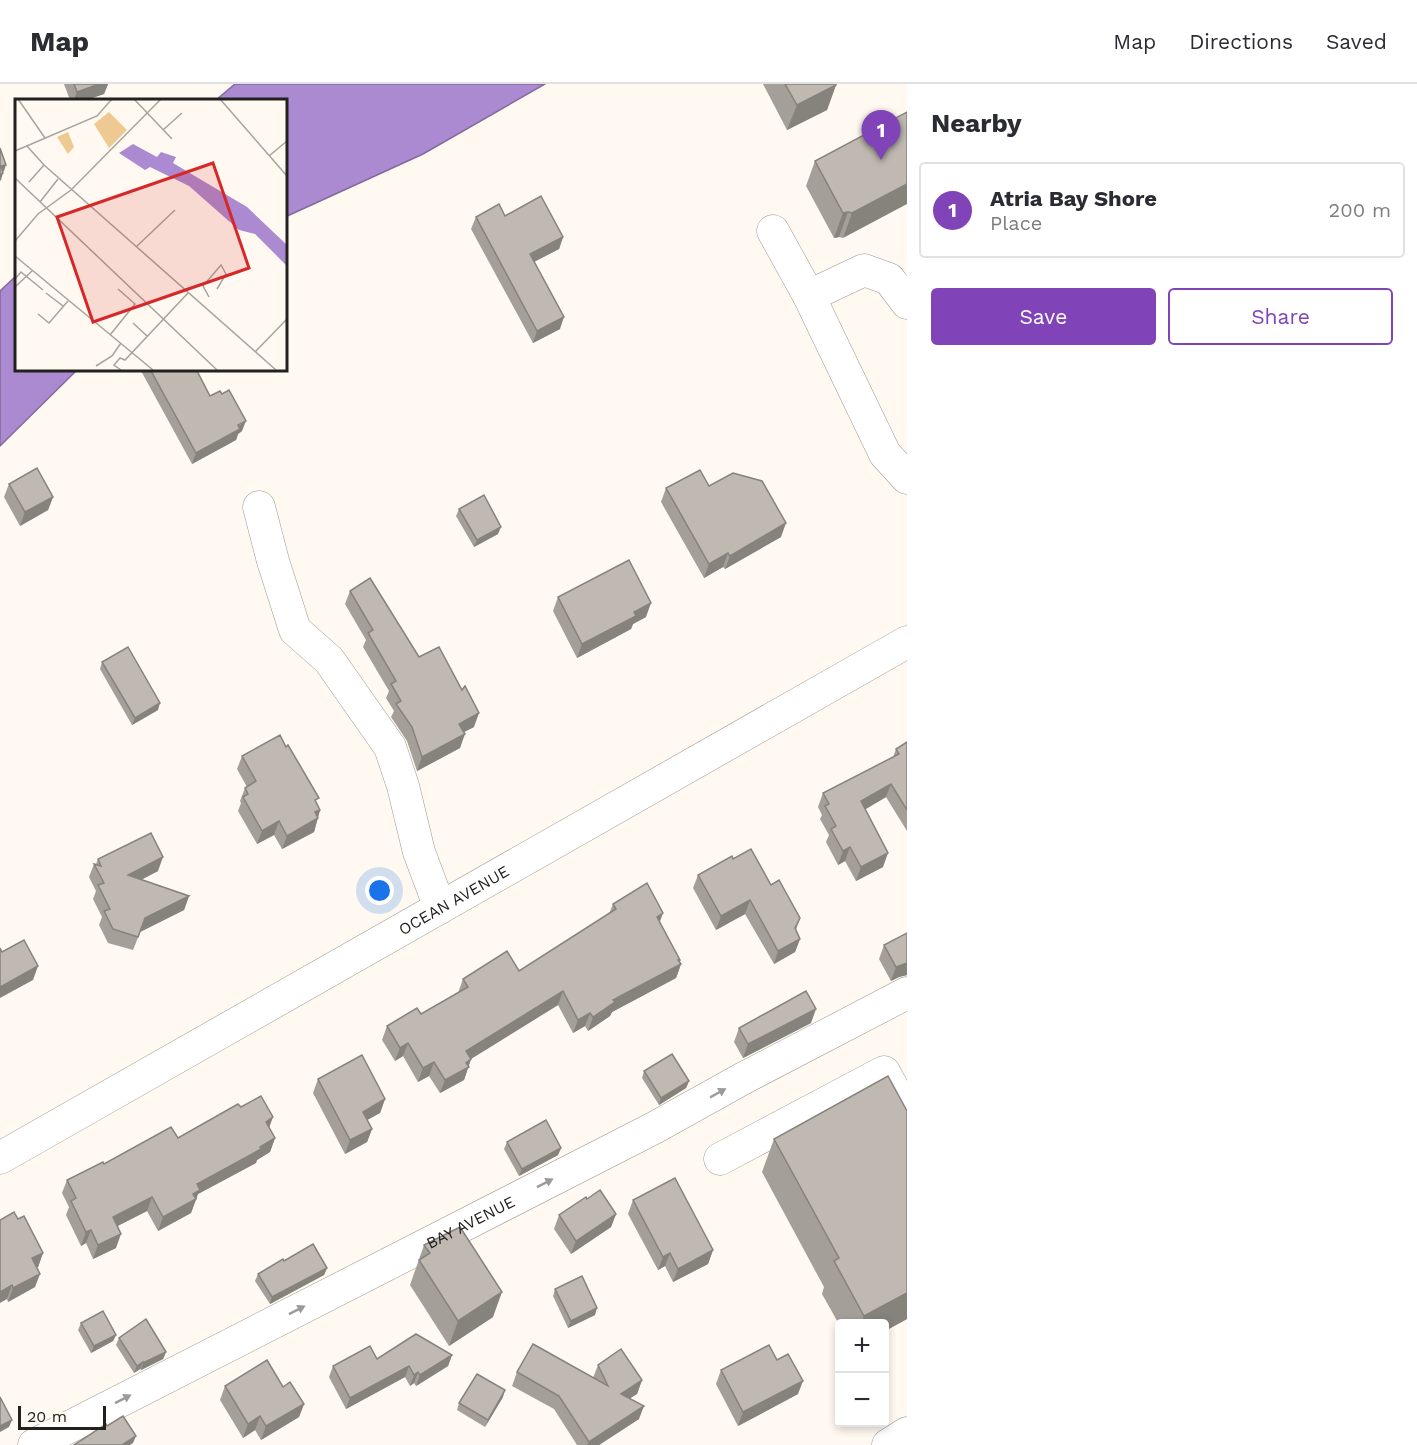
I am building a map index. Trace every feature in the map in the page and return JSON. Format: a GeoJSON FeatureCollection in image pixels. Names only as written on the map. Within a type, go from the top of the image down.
{"type":"FeatureCollection","features":[{"type":"Feature","properties":{"kind":"street"},"geometry":{"type":"LineString","coordinates":[[773,231],[809,296],[885,454],[907,478]]}},
{"type":"Feature","properties":{"kind":"street"},"geometry":{"type":"LineString","coordinates":[[809,296],[864,270],[889,279],[907,303]]}},
{"type":"Feature","properties":{"kind":"street"},"geometry":{"type":"LineString","coordinates":[[259,507],[295,630],[329,660],[390,747],[403,786],[419,852],[440,908]]}},
{"type":"Feature","properties":{"kind":"street","name":"OCEAN AVENUE"},"geometry":{"type":"LineString","coordinates":[[0,1158],[907,642]]}},
{"type":"Feature","properties":{"kind":"street","name":"BAY AVENUE"},"geometry":{"type":"LineString","coordinates":[[33,1445],[654,1128],[742,1079],[907,993]]}},
{"type":"Feature","properties":{"kind":"street"},"geometry":{"type":"LineString","coordinates":[[720,1159],[884,1072],[907,1114]]}},
{"type":"Feature","properties":{"kind":"street"},"geometry":{"type":"LineString","coordinates":[[888,1445],[907,1433]]}},
{"type":"Feature","properties":{"kind":"shaded area"},"geometry":{"type":"Polygon","coordinates":[[[235,84],[545,84],[423,154],[286,217],[286,99],[217,99],[235,84]]]}},
{"type":"Feature","properties":{"kind":"shaded area"},"geometry":{"type":"Polygon","coordinates":[[[15,277],[15,370],[77,370],[0,446],[0,291],[15,277]]]}},
{"type":"Feature","properties":{"kind":"building"},"geometry":{"type":"Polygon","coordinates":[[[74,84],[99,84],[77,92],[74,84]]]}},
{"type":"Feature","properties":{"kind":"building"},"geometry":{"type":"Polygon","coordinates":[[[785,84],[836,84],[836,85],[797,105],[785,84]]]}},
{"type":"Feature","properties":{"kind":"building"},"geometry":{"type":"Polygon","coordinates":[[[907,112],[907,184],[852,213],[843,213],[815,161],[907,112]]]}},
{"type":"Feature","properties":{"kind":"building"},"geometry":{"type":"Polygon","coordinates":[[[0,148],[6,165],[1,166],[3,173],[0,175],[0,148]]]}},
{"type":"Feature","properties":{"kind":"building"},"geometry":{"type":"Polygon","coordinates":[[[541,196],[563,237],[530,254],[564,317],[537,331],[476,217],[499,204],[505,216],[541,196]]]}},
{"type":"Feature","properties":{"kind":"building"},"geometry":{"type":"Polygon","coordinates":[[[151,370],[197,370],[210,396],[229,390],[246,421],[238,425],[240,429],[196,453],[151,370]]]}},
{"type":"Feature","properties":{"kind":"building"},"geometry":{"type":"Polygon","coordinates":[[[37,468],[53,497],[25,512],[9,484],[37,468]]]}},
{"type":"Feature","properties":{"kind":"building"},"geometry":{"type":"Polygon","coordinates":[[[700,470],[709,486],[733,473],[762,481],[786,523],[730,556],[728,553],[709,564],[666,488],[700,470]]]}},
{"type":"Feature","properties":{"kind":"building"},"geometry":{"type":"Polygon","coordinates":[[[484,495],[501,527],[477,540],[459,509],[484,495]]]}},
{"type":"Feature","properties":{"kind":"building"},"geometry":{"type":"Polygon","coordinates":[[[629,560],[651,603],[634,612],[636,616],[582,644],[558,597],[629,560]]]}},
{"type":"Feature","properties":{"kind":"building"},"geometry":{"type":"Polygon","coordinates":[[[370,578],[419,657],[439,647],[462,690],[465,686],[479,713],[459,724],[465,734],[422,757],[412,727],[396,704],[401,701],[391,684],[396,681],[368,633],[373,630],[350,591],[370,578]]]}},
{"type":"Feature","properties":{"kind":"building"},"geometry":{"type":"Polygon","coordinates":[[[128,647],[160,703],[135,718],[102,662],[128,647]]]}},
{"type":"Feature","properties":{"kind":"building"},"geometry":{"type":"Polygon","coordinates":[[[280,735],[319,798],[315,800],[320,810],[315,812],[318,818],[287,836],[279,821],[262,831],[243,797],[248,794],[245,788],[256,781],[242,756],[280,735]]]}},
{"type":"Feature","properties":{"kind":"building"},"geometry":{"type":"Polygon","coordinates":[[[907,742],[907,810],[891,784],[861,801],[888,853],[861,867],[850,847],[843,851],[831,829],[836,826],[825,806],[829,804],[823,793],[899,754],[896,749],[907,742]]]}},
{"type":"Feature","properties":{"kind":"building"},"geometry":{"type":"Polygon","coordinates":[[[151,833],[163,857],[128,875],[189,896],[145,918],[138,937],[113,929],[104,911],[110,909],[98,885],[104,883],[94,864],[101,866],[98,859],[151,833]]]}},
{"type":"Feature","properties":{"kind":"building"},"geometry":{"type":"Polygon","coordinates":[[[751,849],[771,885],[779,880],[800,918],[795,928],[800,939],[778,951],[750,900],[721,916],[698,875],[732,856],[733,859],[751,849]]]}},
{"type":"Feature","properties":{"kind":"building"},"geometry":{"type":"Polygon","coordinates":[[[647,883],[663,913],[657,917],[681,964],[613,1000],[615,1002],[593,1017],[590,1013],[578,1020],[563,991],[466,1051],[471,1059],[466,1063],[469,1067],[445,1080],[434,1062],[423,1068],[408,1043],[400,1048],[387,1026],[417,1008],[421,1014],[468,987],[463,979],[507,951],[519,971],[616,909],[613,904],[647,883]]]}},
{"type":"Feature","properties":{"kind":"building"},"geometry":{"type":"Polygon","coordinates":[[[907,933],[907,963],[896,967],[884,945],[907,933]]]}},
{"type":"Feature","properties":{"kind":"building"},"geometry":{"type":"Polygon","coordinates":[[[24,940],[38,966],[0,987],[0,948],[2,952],[24,940]]]}},
{"type":"Feature","properties":{"kind":"building"},"geometry":{"type":"Polygon","coordinates":[[[806,991],[816,1009],[748,1044],[739,1028],[806,991]]]}},
{"type":"Feature","properties":{"kind":"building"},"geometry":{"type":"Polygon","coordinates":[[[672,1054],[689,1081],[661,1098],[644,1071],[672,1054]]]}},
{"type":"Feature","properties":{"kind":"building"},"geometry":{"type":"Polygon","coordinates":[[[362,1055],[385,1099],[363,1112],[372,1129],[350,1140],[318,1079],[362,1055]]]}},
{"type":"Feature","properties":{"kind":"building"},"geometry":{"type":"Polygon","coordinates":[[[888,1076],[907,1111],[907,1293],[864,1316],[834,1261],[839,1258],[774,1139],[888,1076]]]}},
{"type":"Feature","properties":{"kind":"building"},"geometry":{"type":"Polygon","coordinates":[[[261,1096],[273,1117],[266,1122],[275,1138],[260,1147],[261,1149],[197,1184],[200,1190],[193,1194],[196,1199],[163,1217],[152,1197],[113,1217],[121,1234],[98,1245],[91,1230],[86,1232],[71,1201],[76,1198],[67,1180],[103,1162],[104,1164],[171,1127],[178,1138],[238,1104],[241,1107],[261,1096]]]}},
{"type":"Feature","properties":{"kind":"building"},"geometry":{"type":"Polygon","coordinates":[[[546,1120],[561,1148],[522,1169],[507,1142],[546,1120]]]}},
{"type":"Feature","properties":{"kind":"building"},"geometry":{"type":"Polygon","coordinates":[[[675,1178],[713,1250],[678,1269],[670,1253],[663,1257],[633,1200],[675,1178]]]}},
{"type":"Feature","properties":{"kind":"building"},"geometry":{"type":"Polygon","coordinates":[[[600,1190],[616,1214],[576,1241],[559,1215],[600,1190]]]}},
{"type":"Feature","properties":{"kind":"building"},"geometry":{"type":"Polygon","coordinates":[[[14,1212],[18,1219],[24,1216],[43,1253],[32,1258],[40,1274],[0,1292],[0,1220],[14,1212]]]}},
{"type":"Feature","properties":{"kind":"building"},"geometry":{"type":"Polygon","coordinates":[[[460,1227],[502,1292],[458,1321],[419,1260],[430,1253],[424,1245],[460,1227]]]}},
{"type":"Feature","properties":{"kind":"building"},"geometry":{"type":"Polygon","coordinates":[[[313,1244],[327,1268],[272,1297],[258,1274],[313,1244]]]}},
{"type":"Feature","properties":{"kind":"building"},"geometry":{"type":"Polygon","coordinates":[[[582,1276],[597,1308],[571,1321],[555,1289],[582,1276]]]}},
{"type":"Feature","properties":{"kind":"building"},"geometry":{"type":"Polygon","coordinates":[[[103,1311],[116,1335],[94,1346],[81,1323],[103,1311]]]}},
{"type":"Feature","properties":{"kind":"building"},"geometry":{"type":"Polygon","coordinates":[[[146,1319],[166,1352],[137,1366],[119,1338],[146,1319]]]}},
{"type":"Feature","properties":{"kind":"building"},"geometry":{"type":"Polygon","coordinates":[[[416,1334],[452,1355],[420,1375],[418,1372],[414,1375],[409,1366],[350,1398],[333,1366],[370,1346],[377,1359],[416,1334]]]}},
{"type":"Feature","properties":{"kind":"building"},"geometry":{"type":"Polygon","coordinates":[[[533,1344],[608,1386],[598,1365],[621,1349],[642,1380],[621,1394],[644,1406],[589,1442],[559,1396],[517,1372],[533,1344]]]}},
{"type":"Feature","properties":{"kind":"building"},"geometry":{"type":"Polygon","coordinates":[[[769,1345],[777,1360],[788,1354],[803,1381],[743,1412],[721,1370],[769,1345]]]}},
{"type":"Feature","properties":{"kind":"building"},"geometry":{"type":"Polygon","coordinates":[[[267,1360],[283,1387],[290,1382],[304,1404],[266,1426],[260,1416],[248,1424],[225,1386],[267,1360]]]}},
{"type":"Feature","properties":{"kind":"building"},"geometry":{"type":"Polygon","coordinates":[[[477,1374],[505,1390],[488,1420],[459,1403],[477,1374]]]}},
{"type":"Feature","properties":{"kind":"building"},"geometry":{"type":"Polygon","coordinates":[[[0,1397],[12,1420],[0,1426],[0,1397]]]}},
{"type":"Feature","properties":{"kind":"building"},"geometry":{"type":"Polygon","coordinates":[[[123,1416],[136,1436],[122,1445],[74,1445],[106,1424],[107,1426],[123,1416]]]}},
{"type":"Feature","properties":{"kind":"place","name":"Atria Bay Shore"},"geometry":{"type":"Point","coordinates":[881,160]}}]}
